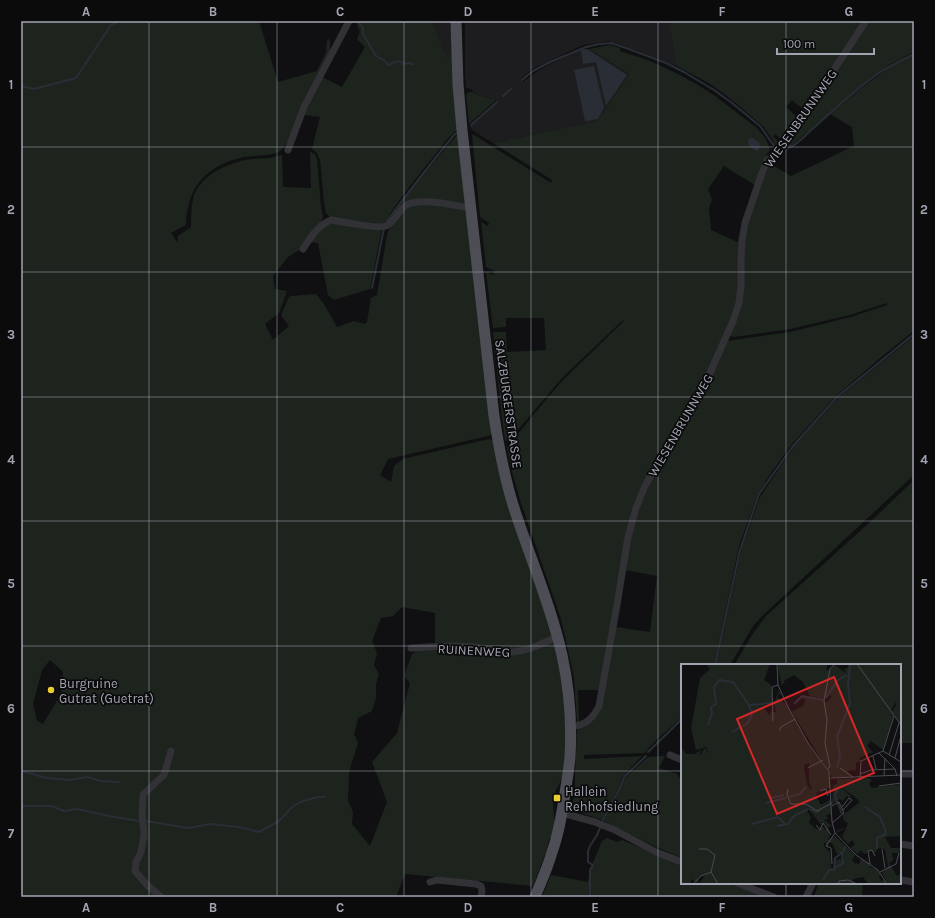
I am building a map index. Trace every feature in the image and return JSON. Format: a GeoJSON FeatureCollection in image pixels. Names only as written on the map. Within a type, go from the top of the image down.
{"type":"FeatureCollection","features":[{"type":"Feature","properties":{"kind":"main road","name":"SALZBURGERSTRASSE"},"geometry":{"type":"LineString","coordinates":[[456,21],[459,90],[471,208],[494,416],[501,459],[515,512],[549,608],[562,656],[566,680],[570,726],[570,757],[562,812],[552,852],[535,897]]}},
{"type":"Feature","properties":{"kind":"street"},"geometry":{"type":"LineString","coordinates":[[288,150],[304,107],[349,21]]}},
{"type":"Feature","properties":{"kind":"street","name":"WIESENBRUNNWEG"},"geometry":{"type":"LineString","coordinates":[[570,726],[582,725],[590,720],[599,706],[628,537],[636,508],[645,486],[658,463],[691,412],[733,322],[739,303],[741,253],[745,223],[767,161],[804,116],[866,21]]}},
{"type":"Feature","properties":{"kind":"street"},"geometry":{"type":"LineString","coordinates":[[303,249],[319,227],[331,220],[372,227],[385,226],[390,223],[405,206],[412,203],[441,203],[471,208]]}},
{"type":"Feature","properties":{"kind":"street","name":"RUINENWEG"},"geometry":{"type":"LineString","coordinates":[[411,648],[456,646],[474,647],[501,652],[514,652],[525,650],[557,637]]}},
{"type":"Feature","properties":{"kind":"street"},"geometry":{"type":"LineString","coordinates":[[161,897],[147,885],[135,871],[136,862],[141,852],[144,835],[142,814],[143,795],[164,775],[171,751]]}},
{"type":"Feature","properties":{"kind":"street"},"geometry":{"type":"LineString","coordinates":[[670,755],[681,760]]}},
{"type":"Feature","properties":{"kind":"street"},"geometry":{"type":"LineString","coordinates":[[901,774],[914,774]]}},
{"type":"Feature","properties":{"kind":"street"},"geometry":{"type":"LineString","coordinates":[[562,812],[615,830],[656,852],[681,862]]}},
{"type":"Feature","properties":{"kind":"street"},"geometry":{"type":"LineString","coordinates":[[901,844],[914,846]]}},
{"type":"Feature","properties":{"kind":"street"},"geometry":{"type":"LineString","coordinates":[[430,882],[437,880],[476,884],[481,886],[481,897]]}},
{"type":"Feature","properties":{"kind":"street"},"geometry":{"type":"LineString","coordinates":[[901,880],[914,882]]}},
{"type":"Feature","properties":{"kind":"street"},"geometry":{"type":"LineString","coordinates":[[806,897],[812,884]]}},
{"type":"Feature","properties":{"kind":"street"},"geometry":{"type":"LineString","coordinates":[[748,885],[774,897]]}},
{"type":"Feature","properties":{"kind":"shaded area"},"geometry":{"type":"Polygon","coordinates":[[[21,21],[259,21],[278,82],[317,71],[326,53],[328,39],[330,41],[330,52],[283,148],[272,154],[244,157],[231,161],[210,172],[195,188],[190,199],[186,225],[171,233],[177,242],[178,236],[191,227],[192,206],[196,191],[207,178],[221,168],[245,160],[270,158],[282,155],[283,187],[311,188],[310,152],[315,154],[317,159],[323,217],[301,249],[288,257],[273,276],[275,289],[287,291],[279,313],[265,324],[273,340],[289,326],[281,315],[289,297],[291,296],[316,294],[324,304],[337,327],[354,321],[365,324],[367,322],[371,298],[377,295],[387,235],[392,225],[400,215],[409,207],[419,203],[463,209],[468,212],[493,430],[491,435],[488,436],[388,459],[380,475],[391,482],[394,466],[403,459],[489,439],[492,440],[494,442],[500,474],[552,635],[548,639],[525,648],[513,650],[479,646],[435,645],[435,613],[402,607],[393,616],[381,618],[372,641],[377,653],[374,665],[379,674],[376,684],[376,698],[372,711],[358,718],[354,734],[358,743],[349,772],[348,801],[353,812],[352,824],[370,846],[387,802],[372,762],[397,733],[410,683],[404,676],[412,654],[419,650],[472,648],[499,653],[525,653],[552,641],[555,643],[564,692],[566,719],[566,759],[563,777],[555,792],[553,805],[555,825],[554,835],[549,839],[546,852],[533,886],[405,874],[396,897],[21,897],[21,21]],[[50,660],[42,670],[33,704],[37,721],[43,724],[61,694],[63,672],[50,660]]]}},
{"type":"Feature","properties":{"kind":"shaded area"},"geometry":{"type":"Polygon","coordinates":[[[354,21],[432,21],[446,57],[453,54],[459,130],[449,137],[407,190],[384,224],[337,219],[330,217],[326,213],[320,160],[317,153],[312,149],[320,117],[304,115],[322,77],[342,87],[365,47],[357,39],[360,32],[356,22],[354,21]]]}},
{"type":"Feature","properties":{"kind":"shaded area"},"geometry":{"type":"Polygon","coordinates":[[[432,21],[451,21],[453,54],[446,58],[432,21]]]}},
{"type":"Feature","properties":{"kind":"shaded area"},"geometry":{"type":"Polygon","coordinates":[[[465,21],[668,21],[677,66],[609,41],[583,45],[532,69],[521,79],[523,82],[536,72],[552,63],[580,50],[589,49],[629,74],[597,121],[493,143],[472,130],[470,127],[498,102],[496,100],[476,95],[471,89],[466,88],[465,21]]]}},
{"type":"Feature","properties":{"kind":"shaded area"},"geometry":{"type":"Polygon","coordinates":[[[668,21],[865,21],[805,111],[792,100],[786,107],[796,116],[797,114],[801,117],[782,140],[775,134],[773,136],[780,144],[777,147],[764,127],[732,100],[712,85],[677,66],[668,21]]]}},
{"type":"Feature","properties":{"kind":"shaded area"},"geometry":{"type":"Polygon","coordinates":[[[869,21],[914,21],[914,52],[891,64],[872,77],[797,141],[787,148],[782,147],[869,21]]]}},
{"type":"Feature","properties":{"kind":"shaded area"},"geometry":{"type":"Polygon","coordinates":[[[610,45],[620,48],[620,51],[648,60],[676,73],[715,96],[757,128],[766,139],[770,150],[766,155],[766,160],[755,185],[724,166],[708,189],[712,200],[709,208],[711,230],[740,243],[738,296],[732,319],[691,408],[641,489],[600,690],[578,690],[579,724],[577,723],[574,677],[561,619],[521,503],[512,472],[507,447],[564,379],[624,321],[623,320],[563,377],[507,441],[505,439],[502,419],[493,332],[506,332],[507,352],[546,350],[544,318],[506,318],[506,327],[493,328],[486,272],[493,275],[495,271],[486,267],[481,222],[488,226],[489,223],[480,217],[472,135],[551,183],[552,180],[493,143],[597,121],[629,74],[589,49],[610,45]]]}},
{"type":"Feature","properties":{"kind":"shaded area"},"geometry":{"type":"Polygon","coordinates":[[[587,49],[627,75],[606,106],[596,62],[583,64],[581,50],[587,49]]]}},
{"type":"Feature","properties":{"kind":"shaded area"},"geometry":{"type":"Polygon","coordinates":[[[914,55],[914,331],[836,396],[792,444],[771,473],[757,496],[739,546],[714,664],[681,664],[681,718],[645,753],[584,755],[584,759],[642,756],[622,777],[620,785],[602,820],[576,811],[572,806],[575,792],[577,730],[586,725],[593,718],[616,627],[650,632],[657,576],[626,570],[630,537],[638,508],[654,474],[727,341],[790,332],[851,317],[887,305],[887,303],[850,315],[790,329],[734,337],[729,336],[737,316],[743,246],[747,226],[769,163],[791,176],[854,146],[852,127],[830,114],[880,74],[914,55]]]}},
{"type":"Feature","properties":{"kind":"shaded area"},"geometry":{"type":"Polygon","coordinates":[[[594,66],[604,108],[598,119],[585,121],[574,70],[594,66]]]}},
{"type":"Feature","properties":{"kind":"shaded area"},"geometry":{"type":"Polygon","coordinates":[[[469,92],[496,100],[469,124],[466,94],[469,92]]]}},
{"type":"Feature","properties":{"kind":"shaded area"},"geometry":{"type":"Polygon","coordinates":[[[460,134],[467,200],[462,205],[413,200],[389,221],[412,188],[456,136],[460,134]]]}},
{"type":"Feature","properties":{"kind":"shaded area"},"geometry":{"type":"Polygon","coordinates":[[[752,138],[760,144],[759,150],[756,151],[749,146],[748,141],[752,138]]]}},
{"type":"Feature","properties":{"kind":"shaded area"},"geometry":{"type":"Polygon","coordinates":[[[327,223],[382,228],[370,289],[334,300],[328,295],[318,243],[309,242],[327,223]]]}},
{"type":"Feature","properties":{"kind":"shaded area"},"geometry":{"type":"Polygon","coordinates":[[[914,336],[914,475],[762,616],[753,626],[731,664],[716,664],[742,547],[760,497],[795,445],[839,397],[914,336]]]}},
{"type":"Feature","properties":{"kind":"shaded area"},"geometry":{"type":"Polygon","coordinates":[[[914,480],[914,743],[901,743],[901,664],[735,664],[754,632],[766,616],[869,523],[914,480]]]}},
{"type":"Feature","properties":{"kind":"shaded area"},"geometry":{"type":"Polygon","coordinates":[[[665,756],[659,768],[677,774],[681,780],[681,858],[604,821],[625,778],[648,757],[665,756]]]}},
{"type":"Feature","properties":{"kind":"shaded area"},"geometry":{"type":"Polygon","coordinates":[[[607,838],[617,842],[622,840],[681,865],[681,884],[730,884],[766,897],[542,897],[551,875],[588,882],[590,870],[602,841],[607,838]]]}},
{"type":"Feature","properties":{"kind":"shaded area"},"geometry":{"type":"Polygon","coordinates":[[[863,884],[862,897],[814,897],[818,885],[863,884]]]}},
{"type":"Feature","properties":{"kind":"waterway"},"geometry":{"type":"LineString","coordinates":[[21,86],[34,89],[76,78],[111,25],[121,21]]}},
{"type":"Feature","properties":{"kind":"waterway"},"geometry":{"type":"LineString","coordinates":[[358,21],[363,28],[363,34],[376,56],[385,61],[388,65],[394,62],[413,64]]}},
{"type":"Feature","properties":{"kind":"waterway"},"geometry":{"type":"LineString","coordinates":[[522,80],[533,71],[550,62],[586,47],[611,43],[666,63],[714,90],[760,126],[776,147]]}},
{"type":"Feature","properties":{"kind":"waterway"},"geometry":{"type":"LineString","coordinates":[[782,149],[786,149],[798,143],[843,101],[879,73],[914,54]]}},
{"type":"Feature","properties":{"kind":"waterway"},"geometry":{"type":"LineString","coordinates":[[503,96],[511,89]]}},
{"type":"Feature","properties":{"kind":"waterway"},"geometry":{"type":"LineString","coordinates":[[471,125],[497,102]]}},
{"type":"Feature","properties":{"kind":"waterway"},"geometry":{"type":"LineString","coordinates":[[387,221],[428,167],[457,133]]}},
{"type":"Feature","properties":{"kind":"waterway"},"geometry":{"type":"LineString","coordinates":[[372,288],[384,228]]}},
{"type":"Feature","properties":{"kind":"waterway"},"geometry":{"type":"LineString","coordinates":[[715,664],[740,550],[759,494],[793,446],[837,397],[914,334]]}},
{"type":"Feature","properties":{"kind":"waterway"},"geometry":{"type":"LineString","coordinates":[[648,752],[681,720]]}},
{"type":"Feature","properties":{"kind":"waterway"},"geometry":{"type":"LineString","coordinates":[[603,820],[621,786],[624,777],[646,756]]}},
{"type":"Feature","properties":{"kind":"waterway"},"geometry":{"type":"LineString","coordinates":[[21,770],[47,778],[69,780],[87,777],[101,781],[119,782]]}},
{"type":"Feature","properties":{"kind":"waterway"},"geometry":{"type":"LineString","coordinates":[[146,821],[188,828],[210,824],[239,827],[259,832],[279,821],[291,808],[300,802],[317,797],[325,797]]}},
{"type":"Feature","properties":{"kind":"waterway"},"geometry":{"type":"LineString","coordinates":[[21,806],[51,806],[64,811],[77,809],[140,821]]}},
{"type":"Feature","properties":{"kind":"waterway"},"geometry":{"type":"LineString","coordinates":[[590,897],[590,870],[593,865],[588,862],[588,851],[600,828]]}},
{"type":"Feature","properties":{"kind":"place","name":"Burgruine Gutrat (Guetrat)"},"geometry":{"type":"Point","coordinates":[51,690]}},
{"type":"Feature","properties":{"kind":"place","name":"Hallein Rehhofsiedlung"},"geometry":{"type":"Point","coordinates":[557,798]}}]}
